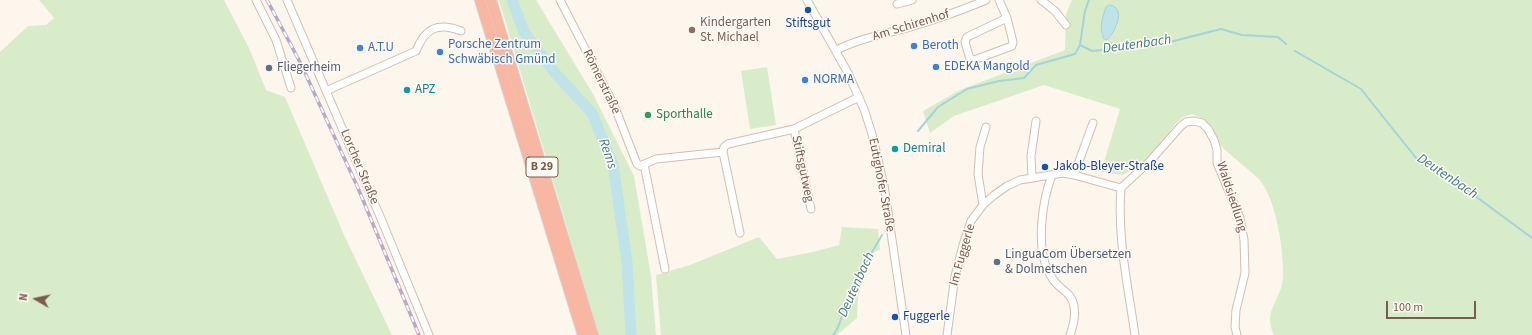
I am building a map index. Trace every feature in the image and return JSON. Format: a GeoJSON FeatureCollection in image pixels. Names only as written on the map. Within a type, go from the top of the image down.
{"type":"FeatureCollection","features":[{"type":"Feature","properties":{"kind":"highway","name":"B 29"},"geometry":{"type":"LineString","coordinates":[[480,0],[583,335]]}},
{"type":"Feature","properties":{"kind":"highway","name":"B 29"},"geometry":{"type":"LineString","coordinates":[[491,0],[593,335]]}},
{"type":"Feature","properties":{"kind":"street"},"geometry":{"type":"LineString","coordinates":[[256,0],[276,40],[291,88]]}},
{"type":"Feature","properties":{"kind":"street","name":"Lorcher Straße"},"geometry":{"type":"LineString","coordinates":[[286,0],[326,90],[429,335]]}},
{"type":"Feature","properties":{"kind":"street","name":"Römerstraße"},"geometry":{"type":"LineString","coordinates":[[560,0],[614,105],[641,165],[666,269]]}},
{"type":"Feature","properties":{"kind":"street","name":"Eutighofer Straße"},"geometry":{"type":"LineString","coordinates":[[807,0],[836,50],[859,97],[872,134],[882,172],[906,335]]}},
{"type":"Feature","properties":{"kind":"street","name":"Am Schirenhof"},"geometry":{"type":"LineString","coordinates":[[897,4],[912,0]]}},
{"type":"Feature","properties":{"kind":"street","name":"Am Schirenhof"},"geometry":{"type":"LineString","coordinates":[[836,50],[872,37],[948,16],[985,0]]}},
{"type":"Feature","properties":{"kind":"street"},"geometry":{"type":"LineString","coordinates":[[1000,0],[1007,18],[1013,42],[1012,46],[974,60],[970,58],[965,42],[967,37],[1007,18]]}},
{"type":"Feature","properties":{"kind":"street"},"geometry":{"type":"LineString","coordinates":[[1041,0],[1055,11],[1066,25]]}},
{"type":"Feature","properties":{"kind":"street"},"geometry":{"type":"LineString","coordinates":[[326,90],[416,51],[420,41],[430,31],[447,26],[460,31]]}},
{"type":"Feature","properties":{"kind":"street","name":"Stiftsgutweg"},"geometry":{"type":"LineString","coordinates":[[722,152],[724,147],[728,144],[794,129],[859,97]]}},
{"type":"Feature","properties":{"kind":"street","name":"Waldsiedlung"},"geometry":{"type":"LineString","coordinates":[[1121,188],[1150,161],[1186,122],[1194,121],[1202,123],[1208,129],[1217,150],[1217,163],[1240,218],[1244,240],[1245,272],[1236,310],[1235,327],[1237,335]]}},
{"type":"Feature","properties":{"kind":"street"},"geometry":{"type":"LineString","coordinates":[[1032,177],[1031,156],[1036,122]]}},
{"type":"Feature","properties":{"kind":"street"},"geometry":{"type":"LineString","coordinates":[[1074,174],[1093,123]]}},
{"type":"Feature","properties":{"kind":"street"},"geometry":{"type":"LineString","coordinates":[[983,205],[978,174],[980,147],[986,127]]}},
{"type":"Feature","properties":{"kind":"street","name":"Stiftsgutweg"},"geometry":{"type":"LineString","coordinates":[[794,129],[811,209]]}},
{"type":"Feature","properties":{"kind":"street"},"geometry":{"type":"LineString","coordinates":[[641,165],[656,159],[722,152],[740,233]]}},
{"type":"Feature","properties":{"kind":"street","name":"Im Fuggerle"},"geometry":{"type":"LineString","coordinates":[[947,335],[955,276],[963,245],[971,221],[983,205],[1007,186],[1020,180],[1063,173],[1074,174],[1121,188]]}},
{"type":"Feature","properties":{"kind":"street"},"geometry":{"type":"LineString","coordinates":[[1052,175],[1047,186],[1043,206],[1043,251],[1051,276],[1057,285],[1071,299],[1075,311],[1070,335]]}},
{"type":"Feature","properties":{"kind":"street"},"geometry":{"type":"LineString","coordinates":[[1121,188],[1121,239],[1135,335]]}},
{"type":"Feature","properties":{"kind":"green space"},"geometry":{"type":"Polygon","coordinates":[[[39,0],[224,0],[249,48],[266,90],[285,97],[344,235],[392,335],[0,335],[0,52],[28,26],[46,25],[54,18],[39,0]]]}},
{"type":"Feature","properties":{"kind":"green space"},"geometry":{"type":"Polygon","coordinates":[[[499,0],[536,0],[593,94],[634,176],[651,276],[656,335],[599,335],[499,0]]]}},
{"type":"Feature","properties":{"kind":"green space"},"geometry":{"type":"Polygon","coordinates":[[[1072,0],[1532,0],[1532,335],[1274,335],[1270,318],[1282,285],[1283,266],[1278,225],[1270,198],[1258,178],[1221,146],[1211,126],[1199,117],[1192,114],[1183,117],[1177,122],[1146,162],[1123,175],[1101,172],[1120,109],[1044,85],[954,116],[930,133],[923,111],[960,90],[1065,50],[1066,14],[1072,0]]]}},
{"type":"Feature","properties":{"kind":"green space"},"geometry":{"type":"Polygon","coordinates":[[[767,67],[776,125],[750,129],[741,71],[767,67]]]}},
{"type":"Feature","properties":{"kind":"green space"},"geometry":{"type":"Polygon","coordinates":[[[842,227],[878,229],[880,249],[871,254],[858,297],[857,318],[837,335],[661,335],[656,275],[690,265],[759,237],[777,259],[813,252],[839,245],[842,227]]]}},
{"type":"Feature","properties":{"kind":"water"},"geometry":{"type":"Polygon","coordinates":[[[1110,5],[1115,7],[1119,15],[1116,26],[1107,40],[1104,39],[1102,35],[1102,23],[1106,7],[1110,5]]]}},
{"type":"Feature","properties":{"kind":"waterway","name":"Rems"},"geometry":{"type":"LineString","coordinates":[[512,0],[524,32],[556,74],[592,113],[613,165],[627,262],[631,335]]}},
{"type":"Feature","properties":{"kind":"waterway"},"geometry":{"type":"LineString","coordinates":[[1080,45],[1085,11],[1089,0]]}},
{"type":"Feature","properties":{"kind":"waterway","name":"Deutenbach"},"geometry":{"type":"LineString","coordinates":[[918,131],[938,107],[967,89],[999,81],[1024,78],[1036,65],[1075,54],[1080,45],[1092,51],[1162,44],[1221,29],[1242,35],[1278,37],[1286,44]]}},
{"type":"Feature","properties":{"kind":"waterway","name":"Deutenbach"},"geometry":{"type":"LineString","coordinates":[[1295,51],[1361,89],[1416,158],[1444,173],[1532,238]]}},
{"type":"Feature","properties":{"kind":"waterway","name":"Deutenbach"},"geometry":{"type":"LineString","coordinates":[[833,335],[839,326],[857,279],[882,235]]}},
{"type":"Feature","properties":{"kind":"railway"},"geometry":{"type":"LineString","coordinates":[[267,0],[300,62],[358,188],[419,335]]}},
{"type":"Feature","properties":{"kind":"place","name":"Stiftsgut"},"geometry":{"type":"Point","coordinates":[808,10]}},
{"type":"Feature","properties":{"kind":"place","name":"Kindergarten St. Michael"},"geometry":{"type":"Point","coordinates":[692,30]}},
{"type":"Feature","properties":{"kind":"place","name":"Beroth"},"geometry":{"type":"Point","coordinates":[914,46]}},
{"type":"Feature","properties":{"kind":"place","name":"A.T.U"},"geometry":{"type":"Point","coordinates":[360,48]}},
{"type":"Feature","properties":{"kind":"place","name":"Porsche Zentrum Schwäbisch Gmünd"},"geometry":{"type":"Point","coordinates":[440,52]}},
{"type":"Feature","properties":{"kind":"place","name":"EDEKA Mangold"},"geometry":{"type":"Point","coordinates":[936,67]}},
{"type":"Feature","properties":{"kind":"place","name":"Fliegerheim"},"geometry":{"type":"Point","coordinates":[269,68]}},
{"type":"Feature","properties":{"kind":"place","name":"NORMA"},"geometry":{"type":"Point","coordinates":[805,80]}},
{"type":"Feature","properties":{"kind":"place","name":"APZ"},"geometry":{"type":"Point","coordinates":[407,90]}},
{"type":"Feature","properties":{"kind":"place","name":"Sporthalle"},"geometry":{"type":"Point","coordinates":[648,115]}},
{"type":"Feature","properties":{"kind":"place","name":"Demiral"},"geometry":{"type":"Point","coordinates":[895,149]}},
{"type":"Feature","properties":{"kind":"place","name":"Jakob-Bleyer-Straße"},"geometry":{"type":"Point","coordinates":[1045,167]}},
{"type":"Feature","properties":{"kind":"place","name":"LinguaCom Übersetzen & Dolmetschen"},"geometry":{"type":"Point","coordinates":[997,262]}},
{"type":"Feature","properties":{"kind":"place","name":"Fuggerle"},"geometry":{"type":"Point","coordinates":[895,317]}}]}
